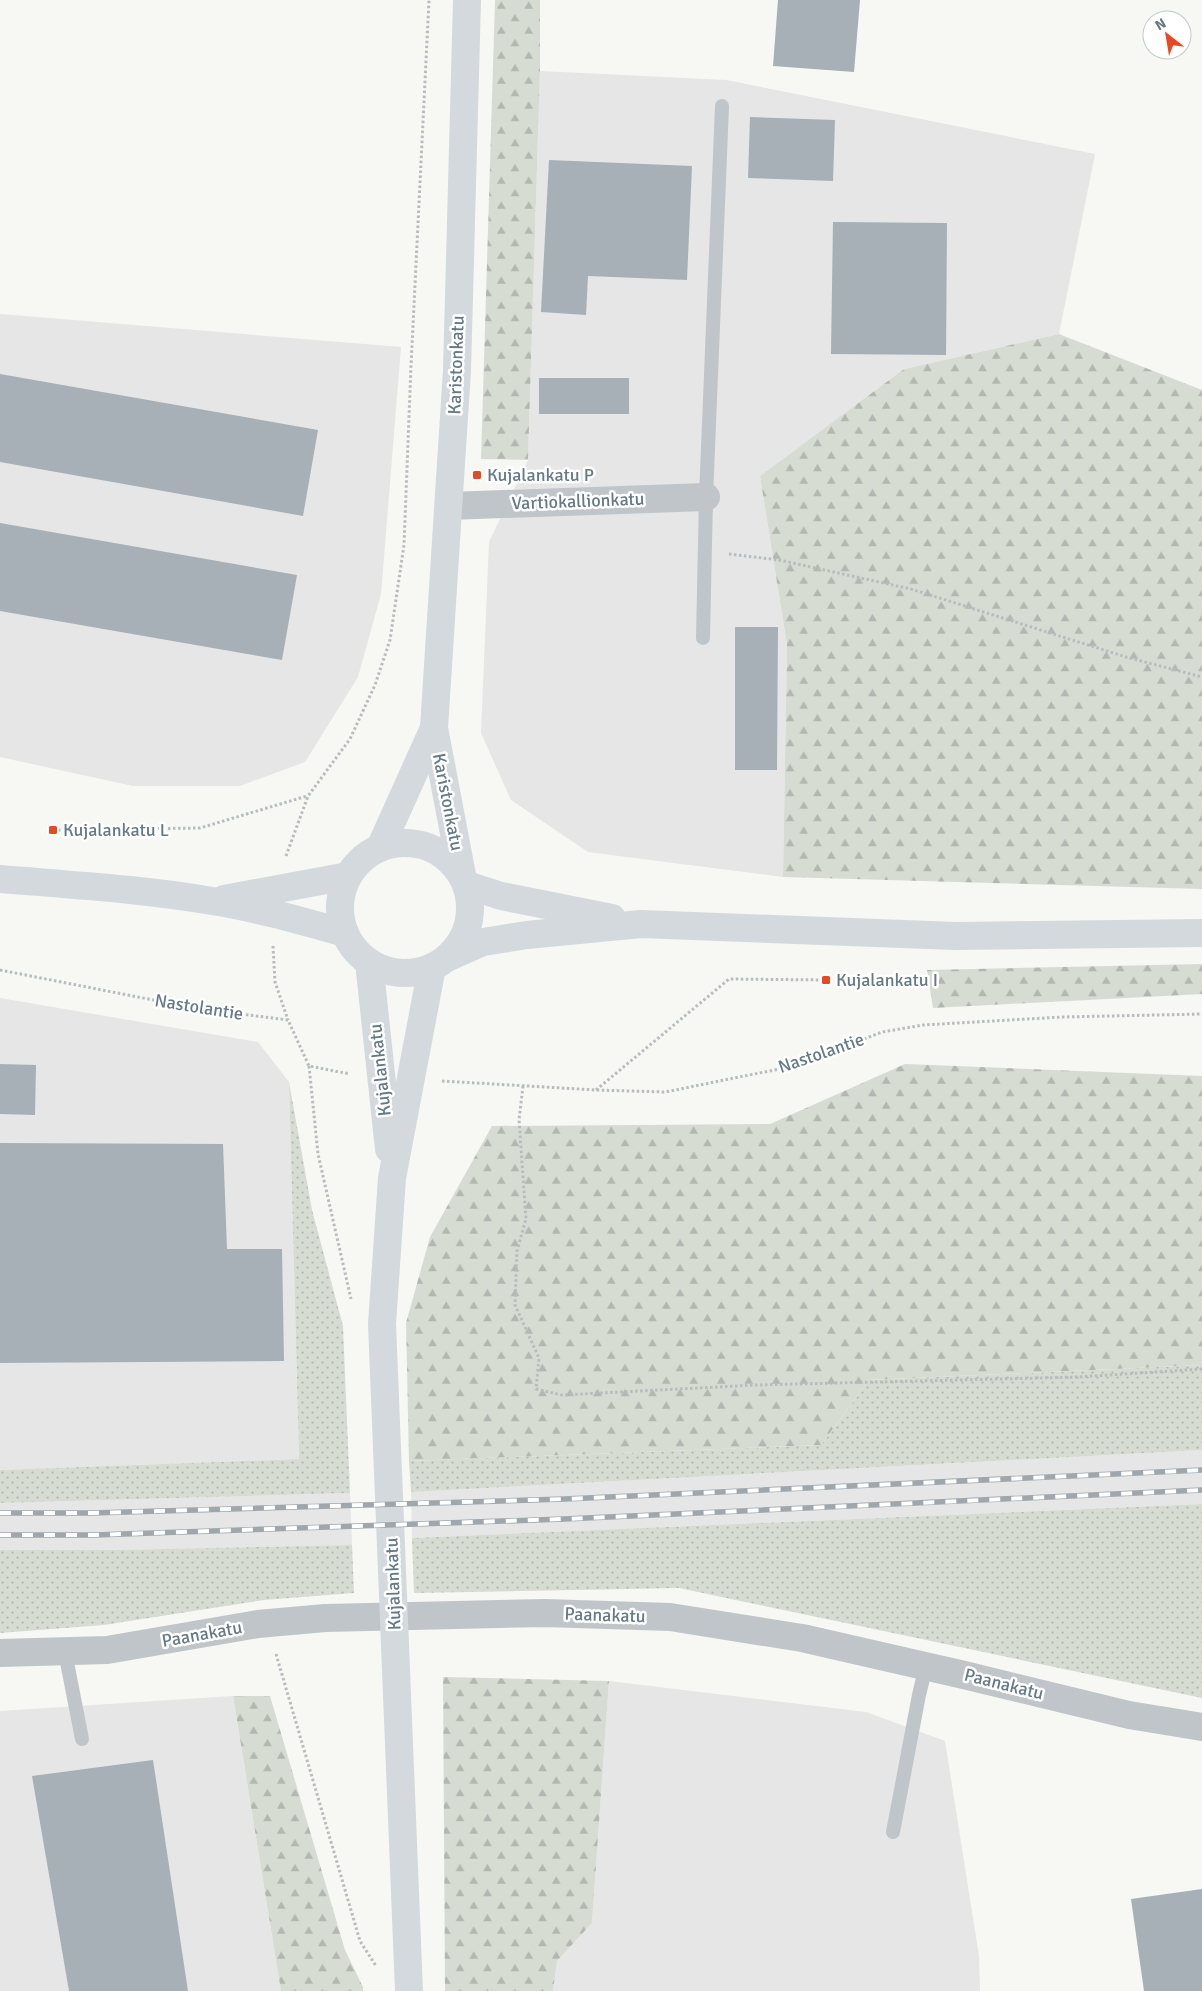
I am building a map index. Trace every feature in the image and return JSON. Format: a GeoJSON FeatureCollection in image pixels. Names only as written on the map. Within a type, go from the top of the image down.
{"type":"FeatureCollection","features":[{"type":"Feature","properties":{"kind":"street","name":"Karistonkatu"},"geometry":{"type":"LineString","coordinates":[[464,880],[434,728],[457,370],[467,0]]}},
{"type":"Feature","properties":{"kind":"street","name":"Vartiokallionkatu"},"geometry":{"type":"LineString","coordinates":[[449,506],[706,497]]}},
{"type":"Feature","properties":{"kind":"street","name":"Karistonkatu"},"geometry":{"type":"LineString","coordinates":[[380,848],[434,728]]}},
{"type":"Feature","properties":{"kind":"street"},"geometry":{"type":"LineString","coordinates":[[441,962],[459,945],[466,931],[470,916],[470,900],[464,880],[450,860],[426,846],[398,843],[380,848],[356,864],[343,887],[340,910],[345,934],[359,955],[384,970],[400,973],[416,973],[441,962],[483,942],[641,924],[954,936],[1202,933]]}},
{"type":"Feature","properties":{"kind":"street"},"geometry":{"type":"LineString","coordinates":[[212,901],[348,876]]}},
{"type":"Feature","properties":{"kind":"street"},"geometry":{"type":"LineString","coordinates":[[0,879],[125,890],[212,901],[312,924],[345,934]]}},
{"type":"Feature","properties":{"kind":"street"},"geometry":{"type":"LineString","coordinates":[[464,880],[501,896],[641,924]]}},
{"type":"Feature","properties":{"kind":"street","name":"Kujalankatu"},"geometry":{"type":"LineString","coordinates":[[369,962],[392,1178]]}},
{"type":"Feature","properties":{"kind":"street","name":"Kujalankatu"},"geometry":{"type":"LineString","coordinates":[[409,1991],[382,1324],[392,1178],[441,962]]}},
{"type":"Feature","properties":{"kind":"street","name":"Paanakatu"},"geometry":{"type":"LineString","coordinates":[[0,1654],[107,1650],[258,1624],[325,1618],[546,1613],[670,1617],[802,1638],[1129,1715],[1202,1727]]}},
{"type":"Feature","properties":{"kind":"lane"},"geometry":{"type":"LineString","coordinates":[[703,638],[706,497],[722,106]]}},
{"type":"Feature","properties":{"kind":"lane"},"geometry":{"type":"LineString","coordinates":[[64,1652],[82,1739]]}},
{"type":"Feature","properties":{"kind":"lane"},"geometry":{"type":"LineString","coordinates":[[893,1832],[926,1666]]}},
{"type":"Feature","properties":{"kind":"path"},"geometry":{"type":"LineString","coordinates":[[283,864],[308,796],[350,740],[375,685],[390,640],[403,554],[429,0]]}},
{"type":"Feature","properties":{"kind":"path"},"geometry":{"type":"LineString","coordinates":[[705,551],[778,560],[911,589],[1126,658],[1202,677]]}},
{"type":"Feature","properties":{"kind":"path"},"geometry":{"type":"LineString","coordinates":[[53,830],[200,828],[308,796]]}},
{"type":"Feature","properties":{"kind":"path"},"geometry":{"type":"LineString","coordinates":[[274,945],[275,982],[288,1020],[309,1066],[318,1154],[352,1305]]}},
{"type":"Feature","properties":{"kind":"path","name":"Nastolantie"},"geometry":{"type":"LineString","coordinates":[[0,970],[194,1008],[288,1020]]}},
{"type":"Feature","properties":{"kind":"path"},"geometry":{"type":"LineString","coordinates":[[596,1090],[729,979],[826,980]]}},
{"type":"Feature","properties":{"kind":"path","name":"Nastolantie"},"geometry":{"type":"LineString","coordinates":[[442,1081],[665,1092],[794,1066],[882,1032],[923,1025],[1062,1017],[1202,1014]]}},
{"type":"Feature","properties":{"kind":"path"},"geometry":{"type":"LineString","coordinates":[[309,1066],[352,1075]]}},
{"type":"Feature","properties":{"kind":"path"},"geometry":{"type":"LineString","coordinates":[[522,1086],[520,1120],[526,1219],[517,1251],[515,1305],[539,1358],[536,1389],[562,1395],[758,1385],[1078,1377],[1202,1369]]}},
{"type":"Feature","properties":{"kind":"path"},"geometry":{"type":"LineString","coordinates":[[274,1649],[360,1941],[379,1971]]}},
{"type":"Feature","properties":{"kind":"shaded area"},"geometry":{"type":"Polygon","coordinates":[[[540,71],[726,80],[1095,154],[1059,334],[904,369],[760,476],[787,645],[783,877],[588,852],[511,800],[481,733],[489,542],[528,460],[540,71]]]}},
{"type":"Feature","properties":{"kind":"shaded area"},"geometry":{"type":"Polygon","coordinates":[[[0,314],[401,347],[381,594],[358,677],[305,762],[240,786],[133,786],[0,757],[0,314]]]}},
{"type":"Feature","properties":{"kind":"shaded area"},"geometry":{"type":"Polygon","coordinates":[[[0,998],[258,1042],[289,1082],[299,1459],[0,1470],[0,998]]]}},
{"type":"Feature","properties":{"kind":"shaded area"},"geometry":{"type":"Polygon","coordinates":[[[1202,1450],[1202,1504],[412,1538],[411,1492],[1202,1450]]]}},
{"type":"Feature","properties":{"kind":"shaded area"},"geometry":{"type":"Polygon","coordinates":[[[350,1493],[352,1545],[112,1550],[0,1550],[0,1503],[350,1493]]]}},
{"type":"Feature","properties":{"kind":"shaded area"},"geometry":{"type":"Polygon","coordinates":[[[609,1681],[866,1712],[945,1741],[979,1956],[980,1991],[553,1991],[557,1961],[592,1923],[609,1681]]]}},
{"type":"Feature","properties":{"kind":"shaded area"},"geometry":{"type":"Polygon","coordinates":[[[233,1696],[281,1991],[0,1991],[0,1711],[233,1696]]]}},
{"type":"Feature","properties":{"kind":"green space"},"geometry":{"type":"Polygon","coordinates":[[[495,0],[540,0],[540,71],[528,460],[481,459],[495,0]]]}},
{"type":"Feature","properties":{"kind":"green space"},"geometry":{"type":"Polygon","coordinates":[[[1059,334],[1202,390],[1202,889],[783,877],[787,645],[760,476],[904,369],[1059,334]]]}},
{"type":"Feature","properties":{"kind":"green space"},"geometry":{"type":"Polygon","coordinates":[[[1202,964],[1202,994],[933,1008],[927,970],[1202,964]]]}},
{"type":"Feature","properties":{"kind":"green space"},"geometry":{"type":"Polygon","coordinates":[[[905,1064],[1202,1076],[1202,1365],[869,1380],[821,1445],[409,1461],[406,1323],[430,1237],[492,1126],[770,1124],[905,1064]]]}},
{"type":"Feature","properties":{"kind":"green space"},"geometry":{"type":"Polygon","coordinates":[[[289,1082],[312,1210],[343,1326],[350,1493],[0,1503],[0,1470],[299,1459],[289,1082]]]}},
{"type":"Feature","properties":{"kind":"green space"},"geometry":{"type":"Polygon","coordinates":[[[1202,1365],[1202,1450],[411,1492],[409,1461],[821,1445],[869,1380],[1202,1365]]]}},
{"type":"Feature","properties":{"kind":"green space"},"geometry":{"type":"Polygon","coordinates":[[[1202,1504],[1202,1698],[679,1588],[414,1593],[412,1538],[1202,1504]]]}},
{"type":"Feature","properties":{"kind":"green space"},"geometry":{"type":"Polygon","coordinates":[[[352,1545],[354,1593],[264,1600],[104,1625],[0,1633],[0,1550],[112,1550],[352,1545]]]}},
{"type":"Feature","properties":{"kind":"green space"},"geometry":{"type":"Polygon","coordinates":[[[443,1677],[609,1681],[592,1923],[557,1961],[553,1991],[445,1991],[443,1677]]]}},
{"type":"Feature","properties":{"kind":"green space"},"geometry":{"type":"Polygon","coordinates":[[[233,1696],[270,1696],[345,1950],[363,1987],[363,1991],[281,1991],[233,1696]]]}},
{"type":"Feature","properties":{"kind":"building"},"geometry":{"type":"Polygon","coordinates":[[[778,0],[860,0],[854,72],[773,66],[778,0]]]}},
{"type":"Feature","properties":{"kind":"building"},"geometry":{"type":"Polygon","coordinates":[[[750,117],[835,120],[833,181],[748,178],[750,117]]]}},
{"type":"Feature","properties":{"kind":"building"},"geometry":{"type":"Polygon","coordinates":[[[549,160],[692,166],[687,280],[588,276],[586,315],[541,312],[549,160]]]}},
{"type":"Feature","properties":{"kind":"building"},"geometry":{"type":"Polygon","coordinates":[[[833,222],[947,223],[946,355],[831,354],[833,222]]]}},
{"type":"Feature","properties":{"kind":"building"},"geometry":{"type":"Polygon","coordinates":[[[0,374],[318,430],[303,516],[0,462],[0,374]]]}},
{"type":"Feature","properties":{"kind":"building"},"geometry":{"type":"Polygon","coordinates":[[[539,378],[629,378],[629,414],[539,414],[539,378]]]}},
{"type":"Feature","properties":{"kind":"building"},"geometry":{"type":"Polygon","coordinates":[[[0,523],[297,575],[282,660],[0,611],[0,523]]]}},
{"type":"Feature","properties":{"kind":"building"},"geometry":{"type":"Polygon","coordinates":[[[735,627],[778,627],[777,770],[735,770],[735,627]]]}},
{"type":"Feature","properties":{"kind":"building"},"geometry":{"type":"Polygon","coordinates":[[[0,1064],[36,1065],[35,1115],[0,1114],[0,1064]]]}},
{"type":"Feature","properties":{"kind":"building"},"geometry":{"type":"Polygon","coordinates":[[[0,1143],[223,1144],[227,1249],[282,1249],[284,1361],[0,1363],[0,1143]]]}},
{"type":"Feature","properties":{"kind":"building"},"geometry":{"type":"Polygon","coordinates":[[[153,1760],[188,1991],[69,1991],[32,1776],[153,1760]]]}},
{"type":"Feature","properties":{"kind":"building"},"geometry":{"type":"Polygon","coordinates":[[[1202,1889],[1202,1991],[1144,1991],[1131,1899],[1202,1889]]]}},
{"type":"Feature","properties":{"kind":"railway"},"geometry":{"type":"LineString","coordinates":[[0,1513],[92,1513],[565,1499],[1202,1470]]}},
{"type":"Feature","properties":{"kind":"railway"},"geometry":{"type":"LineString","coordinates":[[0,1535],[94,1535],[564,1519],[1202,1490]]}},
{"type":"Feature","properties":{"kind":"place","name":"Kujalankatu P"},"geometry":{"type":"Point","coordinates":[477,475]}},
{"type":"Feature","properties":{"kind":"place","name":"Kujalankatu L"},"geometry":{"type":"Point","coordinates":[53,830]}},
{"type":"Feature","properties":{"kind":"place","name":"Kujalankatu I"},"geometry":{"type":"Point","coordinates":[826,980]}}]}
